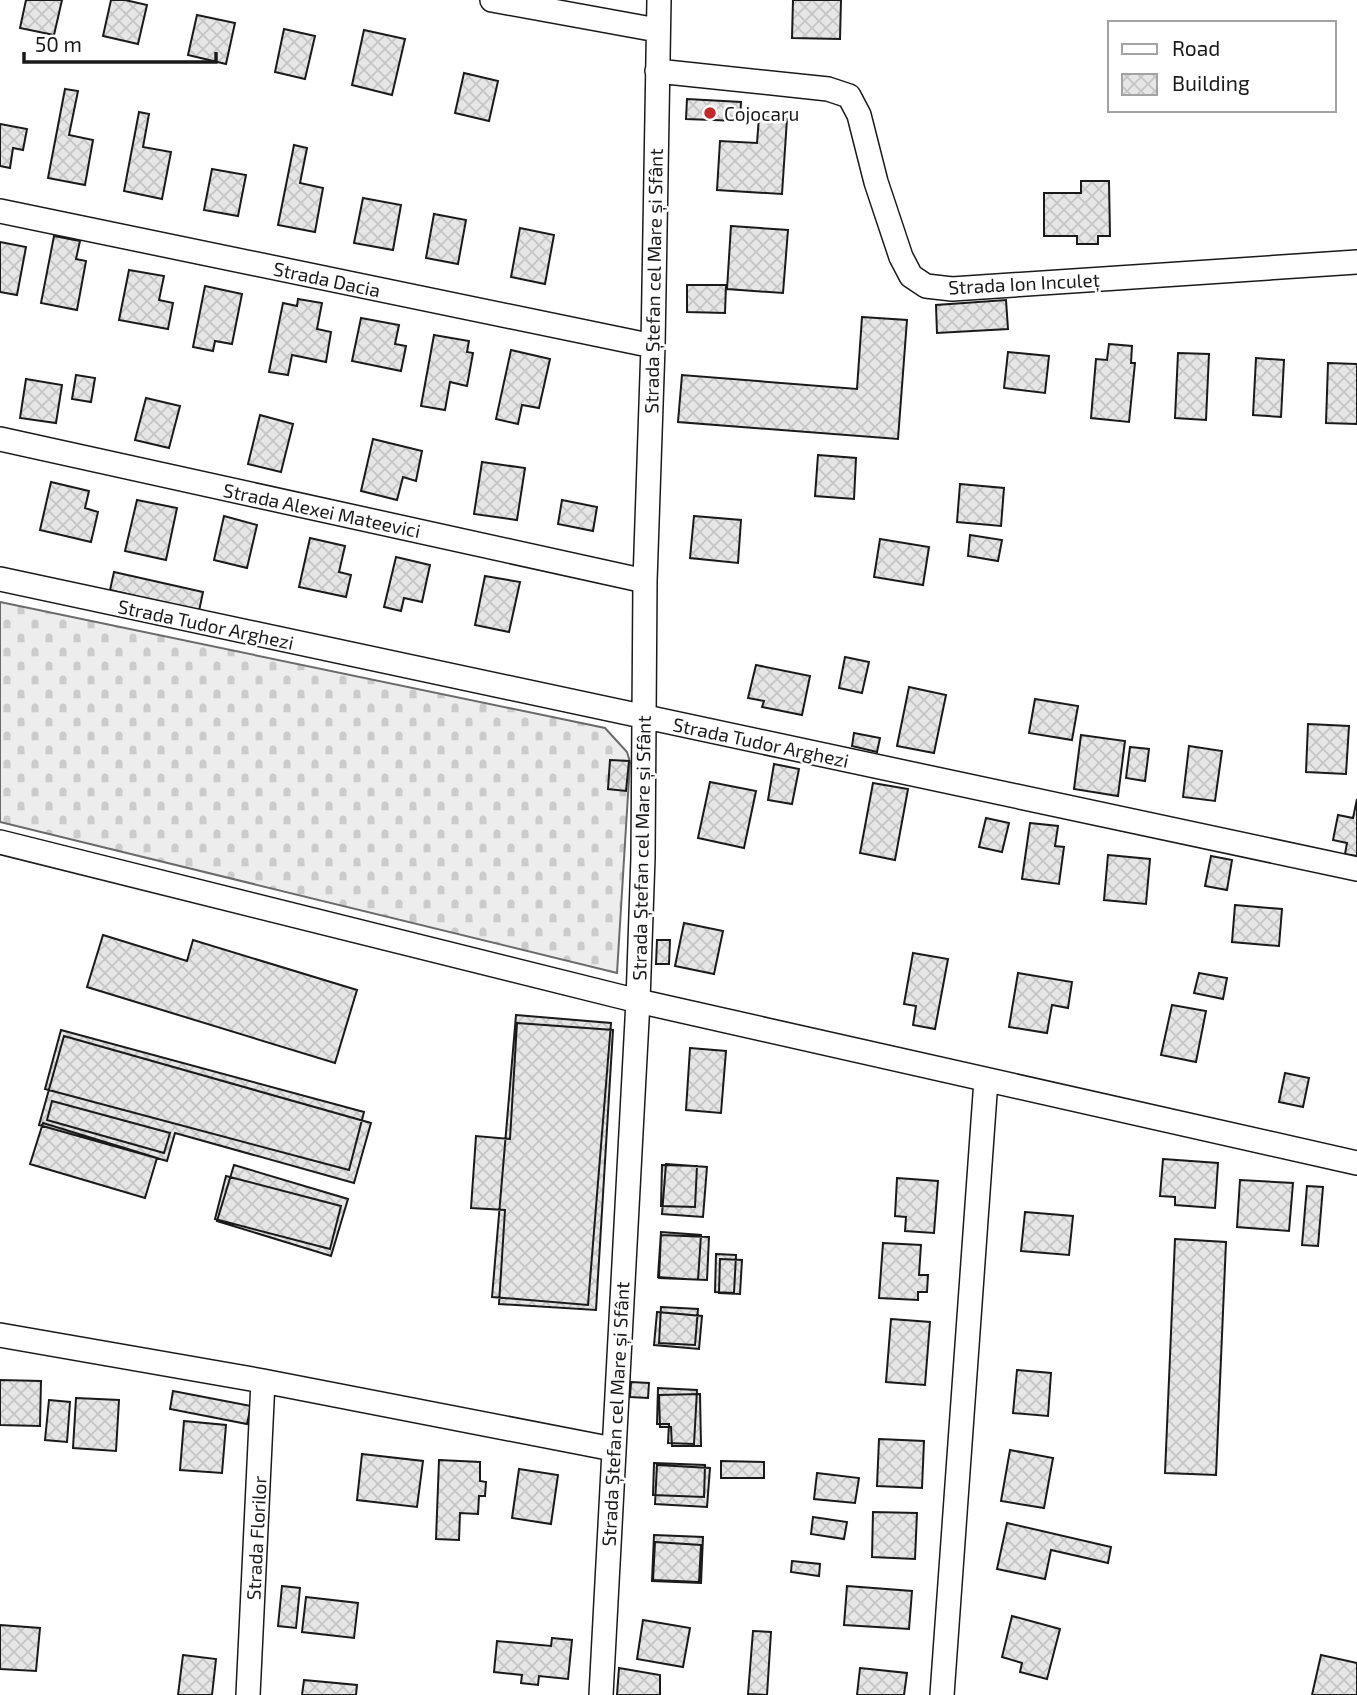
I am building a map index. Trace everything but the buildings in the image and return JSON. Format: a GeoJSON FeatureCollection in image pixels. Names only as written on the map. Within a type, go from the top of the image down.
{"type":"FeatureCollection","features":[{"type":"Feature","properties":{"kind":"street"},"geometry":{"type":"LineString","coordinates":[[492,0],[657,30]]}},
{"type":"Feature","properties":{"kind":"street","name":"Strada Ștefan cel Mare și Sfânt"},"geometry":{"type":"LineString","coordinates":[[601,1695],[638,1001],[643,856],[645,581],[653,346],[659,0]]}},
{"type":"Feature","properties":{"kind":"street","name":"Strada Ion Inculeț"},"geometry":{"type":"LineString","coordinates":[[657,71],[828,89],[849,96],[859,116],[876,182],[901,257],[911,276],[926,286],[952,289],[1357,262]]}},
{"type":"Feature","properties":{"kind":"street","name":"Strada Dacia"},"geometry":{"type":"LineString","coordinates":[[0,211],[653,346]]}},
{"type":"Feature","properties":{"kind":"street","name":"Strada Alexei Mateevici"},"geometry":{"type":"LineString","coordinates":[[0,439],[645,581]]}},
{"type":"Feature","properties":{"kind":"street","name":"Strada Tudor Arghezi"},"geometry":{"type":"LineString","coordinates":[[0,579],[1357,869]]}},
{"type":"Feature","properties":{"kind":"street"},"geometry":{"type":"LineString","coordinates":[[0,842],[638,1001],[1357,1163]]}},
{"type":"Feature","properties":{"kind":"street"},"geometry":{"type":"LineString","coordinates":[[942,1695],[986,1080]]}},
{"type":"Feature","properties":{"kind":"street"},"geometry":{"type":"LineString","coordinates":[[0,1335],[263,1381],[613,1449]]}},
{"type":"Feature","properties":{"kind":"street","name":"Strada Florilor"},"geometry":{"type":"LineString","coordinates":[[248,1695],[263,1381]]}},
{"type":"Feature","properties":{"kind":"green space"},"geometry":{"type":"Polygon","coordinates":[[[0,602],[605,728],[627,752],[630,762],[617,973],[0,822],[0,602]]]}},
{"type":"Feature","properties":{"kind":"place","name":"Cojocaru"},"geometry":{"type":"Point","coordinates":[710,113]}}]}
